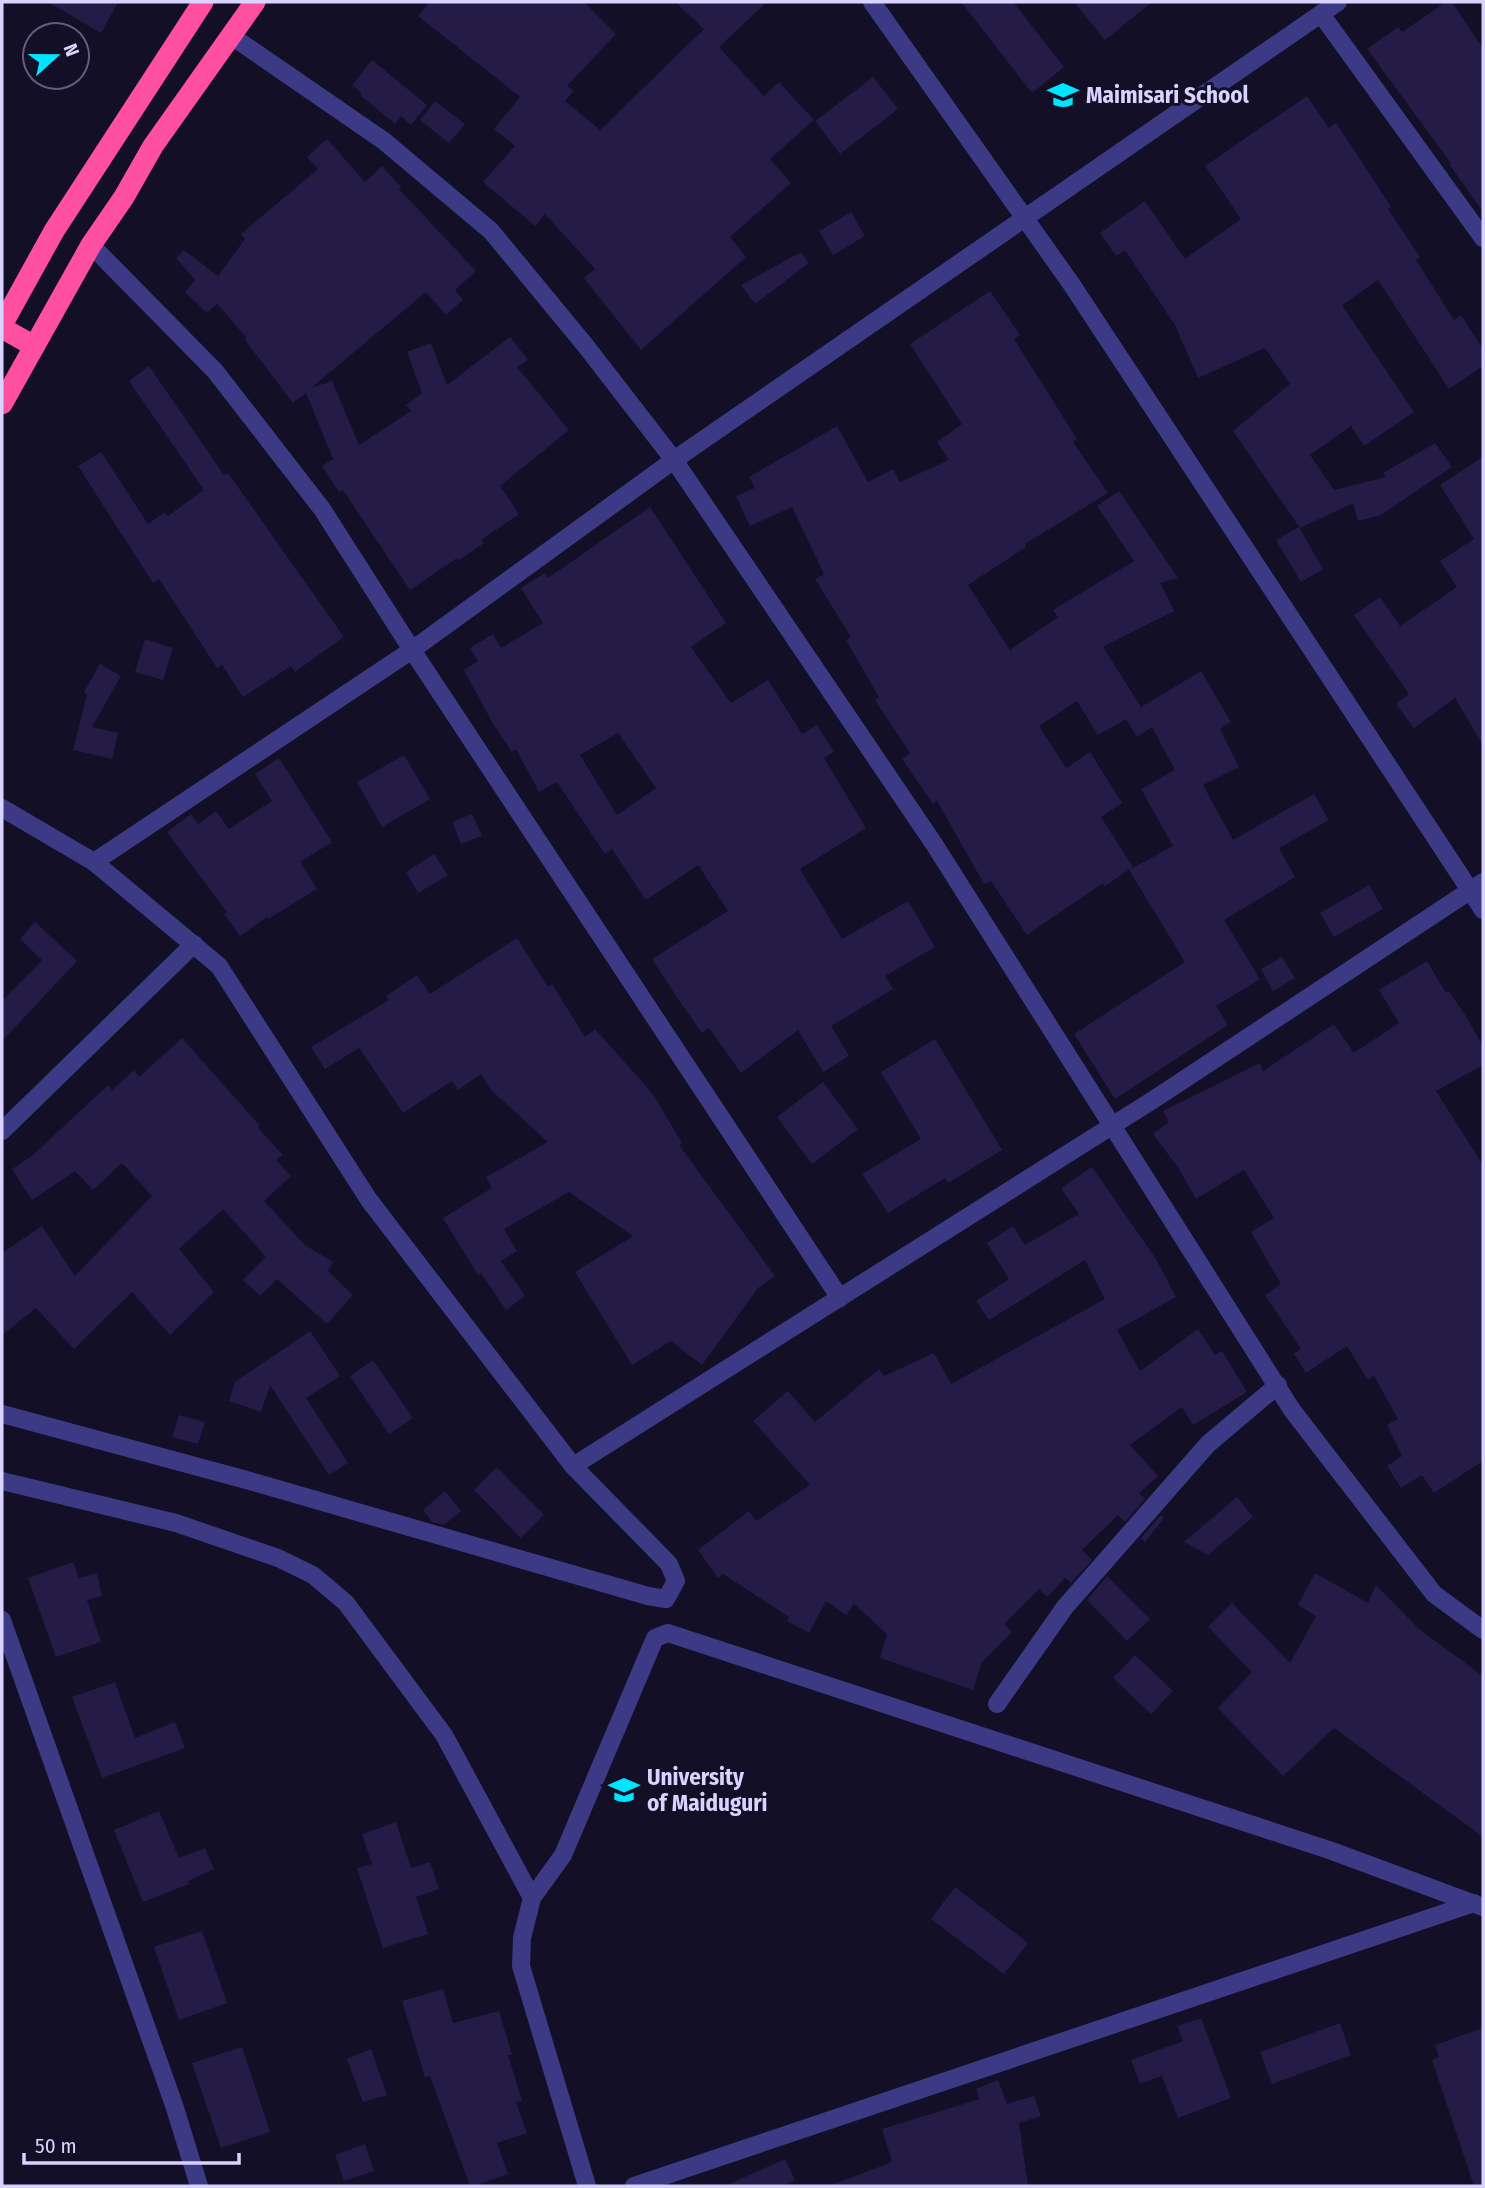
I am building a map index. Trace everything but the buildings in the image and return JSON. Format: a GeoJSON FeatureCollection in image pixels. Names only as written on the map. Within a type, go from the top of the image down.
{"type":"FeatureCollection","features":[{"type":"Feature","properties":{"kind":"highway"},"geometry":{"type":"LineString","coordinates":[[34,346],[2,326],[54,231],[203,2]]}},
{"type":"Feature","properties":{"kind":"highway"},"geometry":{"type":"LineString","coordinates":[[2,404],[91,245],[124,197],[153,146],[255,2]]}},
{"type":"Feature","properties":{"kind":"street"},"geometry":{"type":"LineString","coordinates":[[872,2],[1087,308],[1477,886],[1483,910]]}},
{"type":"Feature","properties":{"kind":"street"},"geometry":{"type":"LineString","coordinates":[[94,862],[412,650],[674,460],[1338,2]]}},
{"type":"Feature","properties":{"kind":"street"},"geometry":{"type":"LineString","coordinates":[[1321,14],[1483,238]]}},
{"type":"Feature","properties":{"kind":"street"},"geometry":{"type":"LineString","coordinates":[[230,36],[384,141],[491,231],[585,345],[674,460],[934,844],[1292,1410],[1434,1594],[1483,1630]]}},
{"type":"Feature","properties":{"kind":"street"},"geometry":{"type":"LineString","coordinates":[[91,245],[215,371],[322,509],[412,650],[840,1298]]}},
{"type":"Feature","properties":{"kind":"street"},"geometry":{"type":"LineString","coordinates":[[2,808],[94,862],[219,966],[369,1200],[573,1466],[669,1564],[676,1581],[666,1598],[648,1596],[243,1479],[2,1414]]}},
{"type":"Feature","properties":{"kind":"street"},"geometry":{"type":"LineString","coordinates":[[573,1466],[1111,1126],[1477,886]]}},
{"type":"Feature","properties":{"kind":"street"},"geometry":{"type":"LineString","coordinates":[[2,1131],[194,944]]}},
{"type":"Feature","properties":{"kind":"street"},"geometry":{"type":"LineString","coordinates":[[997,1704],[1065,1607],[1208,1444],[1278,1385]]}},
{"type":"Feature","properties":{"kind":"street"},"geometry":{"type":"LineString","coordinates":[[2,1482],[176,1523],[278,1558],[313,1575],[346,1603],[444,1735],[532,1898]]}},
{"type":"Feature","properties":{"kind":"street"},"geometry":{"type":"LineString","coordinates":[[2,1620],[200,2186]]}},
{"type":"Feature","properties":{"kind":"street"},"geometry":{"type":"LineString","coordinates":[[587,2186],[521,1966],[522,1938],[532,1898],[563,1855],[655,1638],[668,1633],[1332,1851],[1478,1905]]}},
{"type":"Feature","properties":{"kind":"street"},"geometry":{"type":"LineString","coordinates":[[634,2186],[1478,1905]]}},
{"type":"Feature","properties":{"kind":"place","name":"Maimisari School"},"geometry":{"type":"Point","coordinates":[1063,95]}},
{"type":"Feature","properties":{"kind":"place","name":"University of Maiduguri"},"geometry":{"type":"Point","coordinates":[624,1790]}}]}
